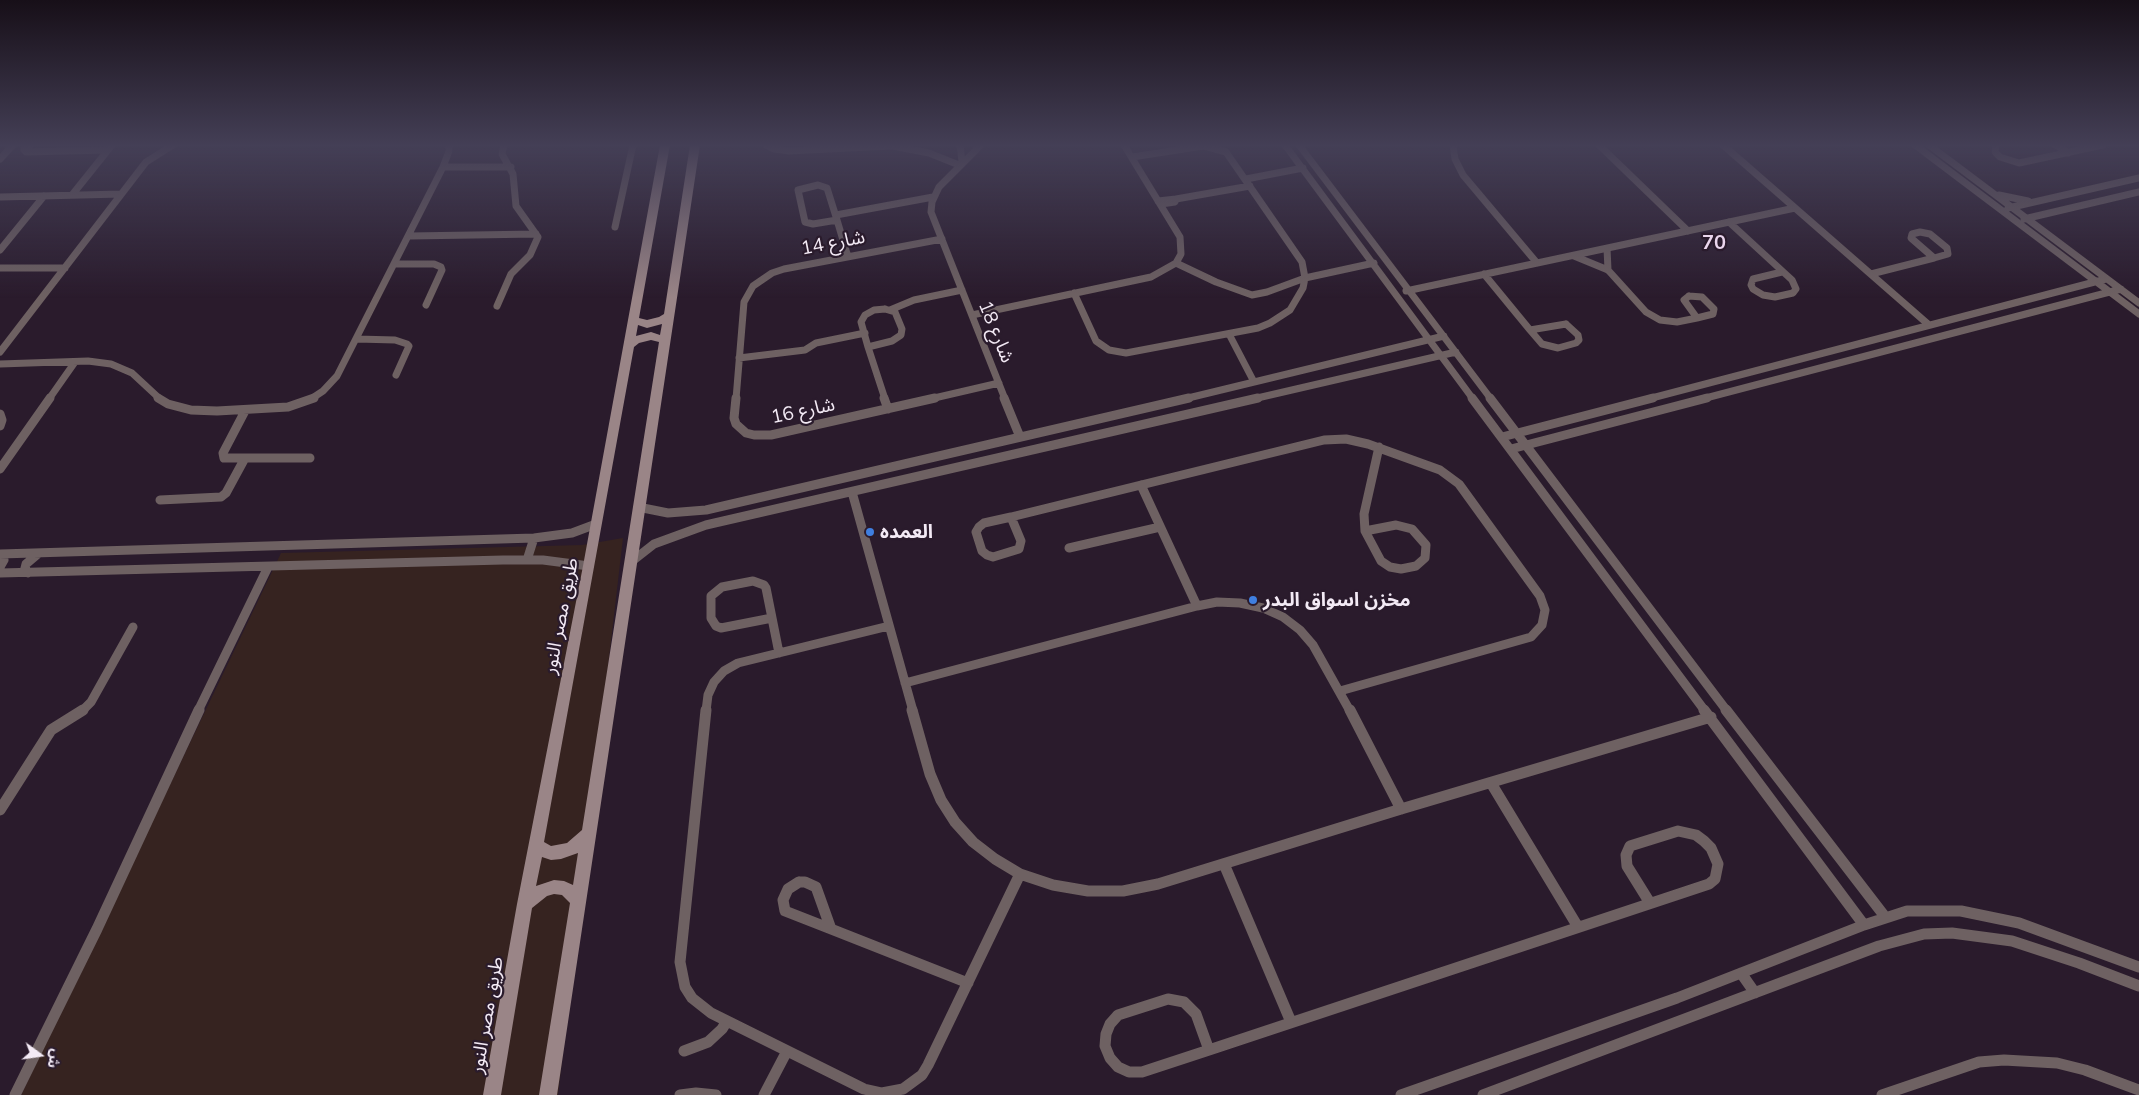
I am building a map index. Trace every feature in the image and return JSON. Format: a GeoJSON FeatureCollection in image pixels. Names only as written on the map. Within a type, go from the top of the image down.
{"type":"FeatureCollection","features":[{"type":"Feature","properties":{"kind":"street"},"geometry":{"type":"LineString","coordinates":[[0,197],[40,196]]}},
{"type":"Feature","properties":{"kind":"street"},"geometry":{"type":"LineString","coordinates":[[0,250],[44,196]]}},
{"type":"Feature","properties":{"kind":"street"},"geometry":{"type":"LineString","coordinates":[[0,352],[119,196]]}},
{"type":"Feature","properties":{"kind":"street"},"geometry":{"type":"LineString","coordinates":[[0,364],[101,362],[124,368],[132,373],[157,397],[177,407],[245,411],[288,407],[313,398],[323,391],[337,376],[357,340],[428,196]]}},
{"type":"Feature","properties":{"kind":"street"},"geometry":{"type":"LineString","coordinates":[[498,306],[511,274],[530,255],[537,239],[536,234],[516,206],[514,196]]}},
{"type":"Feature","properties":{"kind":"street"},"geometry":{"type":"LineString","coordinates":[[615,227],[622,196]]}},
{"type":"Feature","properties":{"kind":"street","name":"طريق مصر النور"},"geometry":{"type":"LineString","coordinates":[[492,1095],[525,904],[657,196]]}},
{"type":"Feature","properties":{"kind":"street"},"geometry":{"type":"LineString","coordinates":[[548,1095],[687,196]]}},
{"type":"Feature","properties":{"kind":"street"},"geometry":{"type":"LineString","coordinates":[[799,196],[803,221],[813,224],[836,217],[933,197]]}},
{"type":"Feature","properties":{"kind":"street"},"geometry":{"type":"LineString","coordinates":[[830,196],[848,257]]}},
{"type":"Feature","properties":{"kind":"street"},"geometry":{"type":"LineString","coordinates":[[972,315],[1151,277],[1169,268],[1181,254],[1182,246],[1180,238],[1155,196]]}},
{"type":"Feature","properties":{"kind":"street"},"geometry":{"type":"LineString","coordinates":[[1159,203],[1175,202],[1176,199],[1188,196]]}},
{"type":"Feature","properties":{"kind":"street"},"geometry":{"type":"LineString","coordinates":[[1074,293],[1096,341],[1102,346],[1117,352],[1135,353],[1258,328],[1281,317],[1298,301],[1303,288],[1305,278],[1302,262],[1258,196]]}},
{"type":"Feature","properties":{"kind":"street"},"geometry":{"type":"LineString","coordinates":[[1324,196],[1864,925]]}},
{"type":"Feature","properties":{"kind":"street"},"geometry":{"type":"LineString","coordinates":[[1339,196],[1886,918]]}},
{"type":"Feature","properties":{"kind":"street"},"geometry":{"type":"LineString","coordinates":[[1481,196],[1537,263]]}},
{"type":"Feature","properties":{"kind":"street"},"geometry":{"type":"LineString","coordinates":[[1652,196],[1688,231]]}},
{"type":"Feature","properties":{"kind":"street"},"geometry":{"type":"LineString","coordinates":[[1782,196],[1929,325]]}},
{"type":"Feature","properties":{"kind":"street"},"geometry":{"type":"LineString","coordinates":[[1984,196],[2139,314]]}},
{"type":"Feature","properties":{"kind":"street"},"geometry":{"type":"LineString","coordinates":[[1997,196],[2139,303]]}},
{"type":"Feature","properties":{"kind":"street"},"geometry":{"type":"LineString","coordinates":[[2008,196],[2036,202]]}},
{"type":"Feature","properties":{"kind":"street"},"geometry":{"type":"LineString","coordinates":[[2002,210],[2061,196]]}},
{"type":"Feature","properties":{"kind":"street"},"geometry":{"type":"LineString","coordinates":[[2016,221],[2122,196]]}},
{"type":"Feature","properties":{"kind":"street","name":"شارع 18"},"geometry":{"type":"LineString","coordinates":[[933,197],[932,212],[1020,437]]}},
{"type":"Feature","properties":{"kind":"street"},"geometry":{"type":"LineString","coordinates":[[1395,293],[1795,208]]}},
{"type":"Feature","properties":{"kind":"street"},"geometry":{"type":"LineString","coordinates":[[2047,214],[2046,225],[2053,238]]}},
{"type":"Feature","properties":{"kind":"street"},"geometry":{"type":"LineString","coordinates":[[1728,222],[1794,283],[1796,289],[1793,293],[1769,297],[1751,286],[1752,279],[1782,272]]}},
{"type":"Feature","properties":{"kind":"street"},"geometry":{"type":"LineString","coordinates":[[1872,274],[1934,258],[1948,252],[1940,242],[1926,233],[1920,232],[1910,235],[1911,238],[1934,258]]}},
{"type":"Feature","properties":{"kind":"street"},"geometry":{"type":"LineString","coordinates":[[409,236],[536,234]]}},
{"type":"Feature","properties":{"kind":"street","name":"شارع 14"},"geometry":{"type":"LineString","coordinates":[[744,302],[753,286],[772,273],[942,239]]}},
{"type":"Feature","properties":{"kind":"street"},"geometry":{"type":"LineString","coordinates":[[1920,246],[1940,242]]}},
{"type":"Feature","properties":{"kind":"street"},"geometry":{"type":"LineString","coordinates":[[1607,248],[1606,261],[1608,270]]}},
{"type":"Feature","properties":{"kind":"street"},"geometry":{"type":"LineString","coordinates":[[1573,256],[1608,270],[1646,312],[1655,318],[1671,322],[1697,318]]}},
{"type":"Feature","properties":{"kind":"street"},"geometry":{"type":"LineString","coordinates":[[1176,262],[1216,282],[1252,295],[1267,292],[1305,278],[1374,263]]}},
{"type":"Feature","properties":{"kind":"street"},"geometry":{"type":"LineString","coordinates":[[394,264],[434,264],[441,267],[442,270],[426,305]]}},
{"type":"Feature","properties":{"kind":"street"},"geometry":{"type":"LineString","coordinates":[[0,268],[64,268]]}},
{"type":"Feature","properties":{"kind":"street"},"geometry":{"type":"LineString","coordinates":[[1484,274],[1539,342],[1550,348],[1558,348],[1576,343],[1579,340],[1578,335],[1566,324],[1530,330]]}},
{"type":"Feature","properties":{"kind":"street"},"geometry":{"type":"LineString","coordinates":[[1502,437],[2106,279]]}},
{"type":"Feature","properties":{"kind":"street"},"geometry":{"type":"LineString","coordinates":[[1511,449],[2121,289]]}},
{"type":"Feature","properties":{"kind":"street"},"geometry":{"type":"LineString","coordinates":[[888,409],[861,322],[865,315],[874,310],[890,310],[914,300],[962,290]]}},
{"type":"Feature","properties":{"kind":"street","name":"شارع 16"},"geometry":{"type":"LineString","coordinates":[[744,302],[734,418],[736,424],[746,433],[762,436],[771,435],[999,384]]}},
{"type":"Feature","properties":{"kind":"street"},"geometry":{"type":"LineString","coordinates":[[1993,308],[2006,319]]}},
{"type":"Feature","properties":{"kind":"street"},"geometry":{"type":"LineString","coordinates":[[868,346],[892,341],[901,335],[902,329],[898,315],[890,310]]}},
{"type":"Feature","properties":{"kind":"street"},"geometry":{"type":"LineString","coordinates":[[634,320],[647,324],[663,320],[668,315]]}},
{"type":"Feature","properties":{"kind":"street"},"geometry":{"type":"LineString","coordinates":[[739,358],[805,350],[816,343],[864,333]]}},
{"type":"Feature","properties":{"kind":"street"},"geometry":{"type":"LineString","coordinates":[[1229,334],[1254,382]]}},
{"type":"Feature","properties":{"kind":"street"},"geometry":{"type":"LineString","coordinates":[[629,345],[635,340],[651,336],[664,340]]}},
{"type":"Feature","properties":{"kind":"street"},"geometry":{"type":"LineString","coordinates":[[638,507],[668,513],[692,512],[1092,421],[1444,336]]}},
{"type":"Feature","properties":{"kind":"street"},"geometry":{"type":"LineString","coordinates":[[357,340],[394,340],[409,346],[396,375]]}},
{"type":"Feature","properties":{"kind":"street"},"geometry":{"type":"LineString","coordinates":[[1872,340],[1884,351]]}},
{"type":"Feature","properties":{"kind":"street"},"geometry":{"type":"LineString","coordinates":[[630,564],[636,557],[654,544],[684,531],[1456,352]]}},
{"type":"Feature","properties":{"kind":"street"},"geometry":{"type":"LineString","coordinates":[[0,469],[75,362]]}},
{"type":"Feature","properties":{"kind":"street"},"geometry":{"type":"LineString","coordinates":[[245,411],[222,455],[225,459],[310,458]]}},
{"type":"Feature","properties":{"kind":"street"},"geometry":{"type":"LineString","coordinates":[[0,414],[2,420],[0,426]]}},
{"type":"Feature","properties":{"kind":"street"},"geometry":{"type":"LineString","coordinates":[[1092,421],[1098,434]]}},
{"type":"Feature","properties":{"kind":"street"},"geometry":{"type":"LineString","coordinates":[[1010,517],[1020,541],[1019,549],[993,557],[986,555],[982,551],[977,530],[984,523],[1324,440],[1357,441],[1379,447],[1432,467],[1459,484],[1540,596],[1544,603],[1545,617],[1542,625],[1531,637],[1340,691]]}},
{"type":"Feature","properties":{"kind":"street"},"geometry":{"type":"LineString","coordinates":[[1365,531],[1396,525],[1412,529],[1423,539],[1426,545],[1426,558],[1416,566],[1401,569],[1390,567],[1381,561],[1365,531],[1364,514],[1379,447]]}},
{"type":"Feature","properties":{"kind":"street"},"geometry":{"type":"LineString","coordinates":[[942,455],[947,470]]}},
{"type":"Feature","properties":{"kind":"street"},"geometry":{"type":"LineString","coordinates":[[160,500],[220,497],[226,493],[245,458]]}},
{"type":"Feature","properties":{"kind":"street"},"geometry":{"type":"LineString","coordinates":[[1141,485],[1197,606]]}},
{"type":"Feature","properties":{"kind":"street"},"geometry":{"type":"LineString","coordinates":[[852,492],[930,774],[941,800],[955,822],[973,842],[995,859],[1020,874],[1053,885],[1088,891],[1123,891],[1158,884],[1711,717]]}},
{"type":"Feature","properties":{"kind":"street"},"geometry":{"type":"LineString","coordinates":[[0,554],[534,538],[572,533],[596,524]]}},
{"type":"Feature","properties":{"kind":"street"},"geometry":{"type":"LineString","coordinates":[[1069,548],[1160,527]]}},
{"type":"Feature","properties":{"kind":"street"},"geometry":{"type":"LineString","coordinates":[[527,560],[534,538]]}},
{"type":"Feature","properties":{"kind":"street"},"geometry":{"type":"LineString","coordinates":[[28,573],[25,568],[26,564],[32,557],[42,552]]}},
{"type":"Feature","properties":{"kind":"street"},"geometry":{"type":"LineString","coordinates":[[0,554],[4,560],[0,567]]}},
{"type":"Feature","properties":{"kind":"street"},"geometry":{"type":"LineString","coordinates":[[0,573],[527,560],[554,561],[589,566]]}},
{"type":"Feature","properties":{"kind":"street"},"geometry":{"type":"LineString","coordinates":[[15,1095],[97,929],[193,722],[268,567]]}},
{"type":"Feature","properties":{"kind":"street"},"geometry":{"type":"LineString","coordinates":[[772,618],[721,628],[716,626],[712,618],[711,596],[722,587],[753,581],[761,582],[766,588],[772,618],[779,653]]}},
{"type":"Feature","properties":{"kind":"street"},"geometry":{"type":"LineString","coordinates":[[905,683],[1197,606],[1217,602],[1240,603],[1263,608],[1283,617],[1300,630],[1313,645],[1340,691],[1402,809]]}},
{"type":"Feature","properties":{"kind":"street"},"geometry":{"type":"LineString","coordinates":[[889,626],[731,666],[714,682],[708,695],[680,962],[685,987],[692,998],[701,1006],[727,1021],[864,1089],[882,1094],[903,1089],[922,1074],[928,1065],[1020,874]]}},
{"type":"Feature","properties":{"kind":"street"},"geometry":{"type":"LineString","coordinates":[[0,810],[48,734],[56,726],[80,712],[91,702],[133,627]]}},
{"type":"Feature","properties":{"kind":"street"},"geometry":{"type":"LineString","coordinates":[[1491,783],[1578,927]]}},
{"type":"Feature","properties":{"kind":"street"},"geometry":{"type":"LineString","coordinates":[[1209,1050],[1196,1014],[1184,1002],[1176,999],[1168,999],[1118,1015],[1110,1024],[1106,1034],[1105,1046],[1110,1058],[1118,1067],[1129,1072],[1142,1072],[1209,1050],[1291,1022],[1709,884],[1715,879],[1718,864],[1711,848],[1704,841],[1696,835],[1678,832],[1630,846],[1626,855],[1627,866],[1650,903]]}},
{"type":"Feature","properties":{"kind":"street"},"geometry":{"type":"LineString","coordinates":[[537,844],[543,850],[551,853],[561,852],[571,849],[587,835]]}},
{"type":"Feature","properties":{"kind":"street"},"geometry":{"type":"LineString","coordinates":[[1224,864],[1291,1022]]}},
{"type":"Feature","properties":{"kind":"street"},"geometry":{"type":"LineString","coordinates":[[831,929],[816,887],[806,882],[799,882],[788,889],[783,900],[785,911],[968,983]]}},
{"type":"Feature","properties":{"kind":"street"},"geometry":{"type":"LineString","coordinates":[[525,904],[543,890],[554,887],[564,888],[572,893],[577,900]]}},
{"type":"Feature","properties":{"kind":"street"},"geometry":{"type":"LineString","coordinates":[[1401,1095],[1677,998],[1864,925],[1906,911],[1933,910],[1990,916],[2050,933],[2139,967]]}},
{"type":"Feature","properties":{"kind":"street"},"geometry":{"type":"LineString","coordinates":[[1483,1095],[1899,939],[1924,934],[1952,933],[2012,941],[2043,950],[2139,986]]}},
{"type":"Feature","properties":{"kind":"street"},"geometry":{"type":"LineString","coordinates":[[1741,973],[1755,994]]}},
{"type":"Feature","properties":{"kind":"street"},"geometry":{"type":"LineString","coordinates":[[684,1051],[708,1042],[722,1029],[727,1021]]}},
{"type":"Feature","properties":{"kind":"street"},"geometry":{"type":"LineString","coordinates":[[764,1095],[788,1051]]}},
{"type":"Feature","properties":{"kind":"street"},"geometry":{"type":"LineString","coordinates":[[1882,1095],[1979,1062],[2004,1060],[2029,1060],[2066,1065],[2139,1090]]}},
{"type":"Feature","properties":{"kind":"street"},"geometry":{"type":"LineString","coordinates":[[680,1095],[696,1092],[716,1095]]}},
{"type":"Feature","properties":{"kind":"shaded area"},"geometry":{"type":"Polygon","coordinates":[[[623,538],[558,1095],[21,1095],[281,553],[582,545],[623,538]]]}},
{"type":"Feature","properties":{"kind":"place","name":"العمده"},"geometry":{"type":"Point","coordinates":[870,532]}},
{"type":"Feature","properties":{"kind":"place","name":"مخزن اسواق البدر"},"geometry":{"type":"Point","coordinates":[1253,600]}},
{"type":"Feature","properties":{"kind":"district","name":"70"},"geometry":{"type":"Point","coordinates":[1714,243]}}]}
